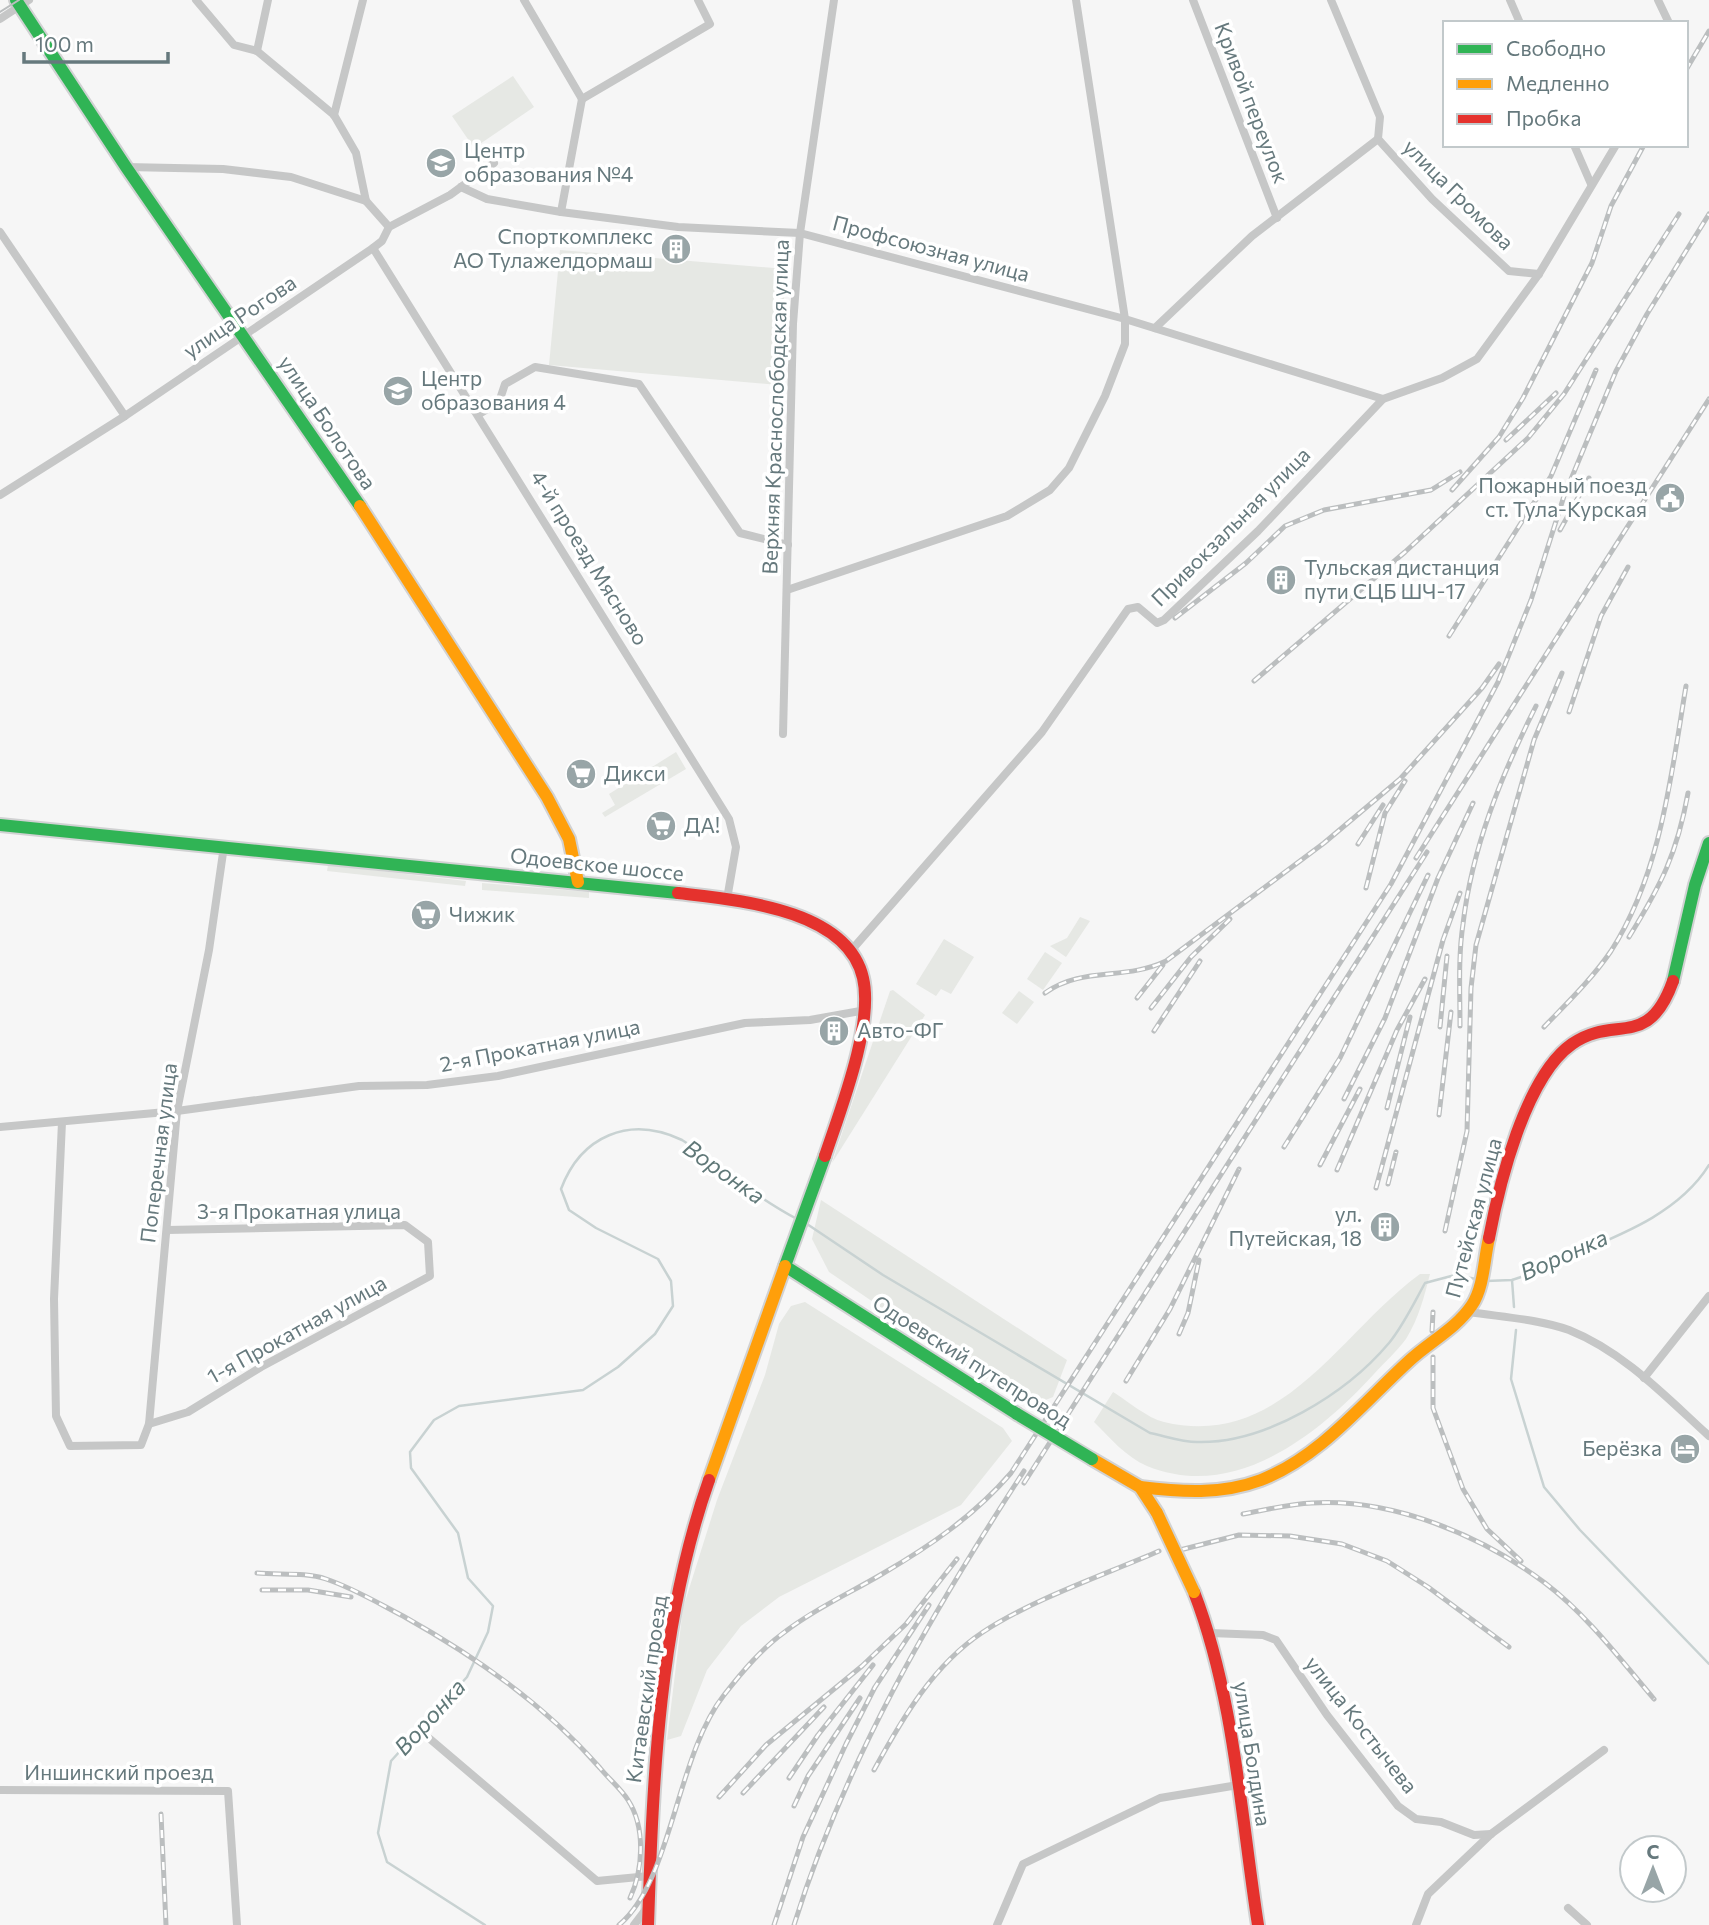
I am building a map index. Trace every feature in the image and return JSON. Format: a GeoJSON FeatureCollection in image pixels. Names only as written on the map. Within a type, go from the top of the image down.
{"type":"FeatureCollection","features":[{"type":"Feature","properties":{"kind":"street"},"geometry":{"type":"LineString","coordinates":[[196,0],[234,45],[257,51],[334,115],[356,153],[366,201],[389,227]]}},
{"type":"Feature","properties":{"kind":"street"},"geometry":{"type":"LineString","coordinates":[[257,51],[268,0]]}},
{"type":"Feature","properties":{"kind":"street"},"geometry":{"type":"LineString","coordinates":[[334,115],[363,0]]}},
{"type":"Feature","properties":{"kind":"street"},"geometry":{"type":"LineString","coordinates":[[524,0],[582,99],[561,212]]}},
{"type":"Feature","properties":{"kind":"street"},"geometry":{"type":"LineString","coordinates":[[582,99],[710,24],[698,0]]}},
{"type":"Feature","properties":{"kind":"street","name":"Верхняя Краснослободская улица"},"geometry":{"type":"LineString","coordinates":[[783,734],[793,324],[800,233],[834,0]]}},
{"type":"Feature","properties":{"kind":"street"},"geometry":{"type":"LineString","coordinates":[[787,590],[1007,516],[1050,490],[1069,468],[1105,396],[1125,344],[1125,319],[1076,0]]}},
{"type":"Feature","properties":{"kind":"street","name":"Кривой переулок"},"geometry":{"type":"LineString","coordinates":[[1193,0],[1277,218]]}},
{"type":"Feature","properties":{"kind":"street","name":"улица Громова"},"geometry":{"type":"LineString","coordinates":[[1331,0],[1380,117],[1378,139],[1432,199],[1509,271],[1539,274]]}},
{"type":"Feature","properties":{"kind":"street"},"geometry":{"type":"LineString","coordinates":[[1510,0],[1519,21]]}},
{"type":"Feature","properties":{"kind":"street"},"geometry":{"type":"LineString","coordinates":[[1658,0],[1668,21]]}},
{"type":"Feature","properties":{"kind":"street"},"geometry":{"type":"LineString","coordinates":[[0,19],[22,2]]}},
{"type":"Feature","properties":{"kind":"street","name":"улица Болотова"},"geometry":{"type":"LineString","coordinates":[[22,2],[127,167],[320,444],[547,797],[569,839],[578,882]]}},
{"type":"Feature","properties":{"kind":"street"},"geometry":{"type":"LineString","coordinates":[[1155,328],[1252,236],[1378,139]]}},
{"type":"Feature","properties":{"kind":"street"},"geometry":{"type":"LineString","coordinates":[[1575,147],[1591,184]]}},
{"type":"Feature","properties":{"kind":"street","name":"Привокзальная улица"},"geometry":{"type":"LineString","coordinates":[[849,953],[1042,732],[1128,609],[1138,607],[1157,623],[1164,620],[1258,531],[1382,398],[1454,373],[1477,359],[1539,274],[1615,147]]}},
{"type":"Feature","properties":{"kind":"street","name":"улица Рогова"},"geometry":{"type":"LineString","coordinates":[[0,495],[125,416],[383,242],[389,227],[461,187],[494,163]]}},
{"type":"Feature","properties":{"kind":"street"},"geometry":{"type":"LineString","coordinates":[[127,167],[223,169],[290,177],[366,201]]}},
{"type":"Feature","properties":{"kind":"street","name":"Профсоюзная улица"},"geometry":{"type":"LineString","coordinates":[[461,187],[487,199],[561,212],[678,227],[800,233],[1125,319],[1382,398]]}},
{"type":"Feature","properties":{"kind":"street"},"geometry":{"type":"LineString","coordinates":[[0,232],[125,416]]}},
{"type":"Feature","properties":{"kind":"street","name":"4-й проезд Мясново"},"geometry":{"type":"LineString","coordinates":[[373,248],[479,414],[727,816],[736,848],[727,899]]}},
{"type":"Feature","properties":{"kind":"street"},"geometry":{"type":"LineString","coordinates":[[479,414],[499,402],[505,384],[535,367],[639,384],[740,533],[788,545]]}},
{"type":"Feature","properties":{"kind":"street","name":"Одоевское шоссе"},"geometry":{"type":"LineString","coordinates":[[0,825],[727,899],[770,906],[788,912],[829,935],[849,953],[862,975],[866,1010],[837,1116],[785,1266]]}},
{"type":"Feature","properties":{"kind":"street","name":"Путейская улица"},"geometry":{"type":"LineString","coordinates":[[1469,1312],[1477,1296],[1500,1175],[1528,1107],[1560,1054],[1576,1042],[1640,1025],[1660,1010],[1677,963],[1698,868],[1709,843]]}},
{"type":"Feature","properties":{"kind":"street","name":"Поперечная улица"},"geometry":{"type":"LineString","coordinates":[[149,1424],[177,1111],[209,950],[224,846]]}},
{"type":"Feature","properties":{"kind":"street","name":"2-я Прокатная улица"},"geometry":{"type":"LineString","coordinates":[[0,1127],[177,1111],[359,1086],[427,1086],[498,1076],[745,1023],[810,1020],[866,1010]]}},
{"type":"Feature","properties":{"kind":"street"},"geometry":{"type":"LineString","coordinates":[[62,1122],[54,1299],[56,1416],[70,1446],[141,1445],[149,1424]]}},
{"type":"Feature","properties":{"kind":"street","name":"3-я Прокатная улица"},"geometry":{"type":"LineString","coordinates":[[167,1230],[405,1225],[428,1242]]}},
{"type":"Feature","properties":{"kind":"street","name":"1-я Прокатная улица"},"geometry":{"type":"LineString","coordinates":[[149,1424],[188,1412],[261,1367],[430,1276],[428,1242]]}},
{"type":"Feature","properties":{"kind":"street","name":"Одоевский путепровод"},"geometry":{"type":"LineString","coordinates":[[785,1266],[1017,1414],[1140,1487]]}},
{"type":"Feature","properties":{"kind":"street","name":"Китаевский проезд"},"geometry":{"type":"LineString","coordinates":[[648,1925],[652,1801],[671,1629],[691,1536],[785,1266]]}},
{"type":"Feature","properties":{"kind":"street"},"geometry":{"type":"LineString","coordinates":[[1644,1378],[1709,1296]]}},
{"type":"Feature","properties":{"kind":"street"},"geometry":{"type":"LineString","coordinates":[[1140,1487],[1218,1492],[1264,1479],[1310,1454],[1339,1432],[1419,1352],[1469,1312],[1569,1331],[1618,1356],[1709,1436]]}},
{"type":"Feature","properties":{"kind":"street","name":"улица Болдина"},"geometry":{"type":"LineString","coordinates":[[1140,1487],[1157,1513],[1195,1592],[1210,1633],[1238,1785],[1258,1925]]}},
{"type":"Feature","properties":{"kind":"street","name":"улица Костычева"},"geometry":{"type":"LineString","coordinates":[[1210,1633],[1263,1635],[1276,1640],[1326,1715],[1398,1806],[1416,1819],[1441,1822],[1474,1835],[1491,1834]]}},
{"type":"Feature","properties":{"kind":"street"},"geometry":{"type":"LineString","coordinates":[[430,1739],[597,1881],[649,1876]]}},
{"type":"Feature","properties":{"kind":"street"},"geometry":{"type":"LineString","coordinates":[[1416,1925],[1428,1894],[1491,1834],[1604,1750]]}},
{"type":"Feature","properties":{"kind":"street"},"geometry":{"type":"LineString","coordinates":[[997,1925],[1023,1864],[1160,1798],[1238,1785]]}},
{"type":"Feature","properties":{"kind":"street","name":"Иншинский проезд"},"geometry":{"type":"LineString","coordinates":[[0,1790],[228,1791],[237,1925]]}},
{"type":"Feature","properties":{"kind":"street"},"geometry":{"type":"LineString","coordinates":[[634,1925],[648,1908]]}},
{"type":"Feature","properties":{"kind":"street"},"geometry":{"type":"LineString","coordinates":[[1568,1908],[1587,1925]]}},
{"type":"Feature","properties":{"kind":"shaded area"},"geometry":{"type":"Polygon","coordinates":[[[513,76],[534,107],[474,148],[452,116],[513,76]]]}},
{"type":"Feature","properties":{"kind":"shaded area"},"geometry":{"type":"Polygon","coordinates":[[[560,250],[786,269],[778,385],[549,365],[560,250]]]}},
{"type":"Feature","properties":{"kind":"shaded area"},"geometry":{"type":"Polygon","coordinates":[[[676,752],[686,769],[605,817],[602,813],[615,805],[609,794],[676,752]]]}},
{"type":"Feature","properties":{"kind":"shaded area"},"geometry":{"type":"Polygon","coordinates":[[[328,865],[466,881],[465,886],[327,871],[328,865]]]}},
{"type":"Feature","properties":{"kind":"shaded area"},"geometry":{"type":"Polygon","coordinates":[[[482,883],[589,892],[589,898],[482,890],[482,883]]]}},
{"type":"Feature","properties":{"kind":"shaded area"},"geometry":{"type":"Polygon","coordinates":[[[1080,917],[1090,921],[1066,957],[1050,946],[1067,938],[1080,917]]]}},
{"type":"Feature","properties":{"kind":"shaded area"},"geometry":{"type":"Polygon","coordinates":[[[944,939],[974,957],[951,994],[941,989],[936,996],[916,984],[944,939]]]}},
{"type":"Feature","properties":{"kind":"shaded area"},"geometry":{"type":"Polygon","coordinates":[[[1045,952],[1062,963],[1043,990],[1027,979],[1045,952]]]}},
{"type":"Feature","properties":{"kind":"shaded area"},"geometry":{"type":"Polygon","coordinates":[[[893,990],[925,1015],[832,1163],[890,991],[893,990]]]}},
{"type":"Feature","properties":{"kind":"shaded area"},"geometry":{"type":"Polygon","coordinates":[[[1019,991],[1034,1002],[1017,1024],[1002,1013],[1019,991]]]}},
{"type":"Feature","properties":{"kind":"shaded area"},"geometry":{"type":"Polygon","coordinates":[[[821,1200],[1067,1360],[1053,1397],[1028,1407],[829,1272],[812,1239],[821,1200]]]}},
{"type":"Feature","properties":{"kind":"shaded area"},"geometry":{"type":"Polygon","coordinates":[[[1420,1274],[1430,1274],[1418,1315],[1402,1343],[1328,1419],[1273,1456],[1243,1469],[1212,1475],[1180,1475],[1147,1466],[1132,1458],[1094,1422],[1113,1392],[1144,1413],[1164,1422],[1206,1426],[1243,1419],[1276,1403],[1306,1380],[1391,1298],[1420,1274]]]}},
{"type":"Feature","properties":{"kind":"shaded area"},"geometry":{"type":"Polygon","coordinates":[[[805,1302],[1003,1428],[1012,1441],[961,1505],[779,1597],[741,1626],[707,1670],[681,1736],[667,1740],[683,1608],[717,1500],[765,1375],[779,1324],[791,1306],[805,1302]]]}},
{"type":"Feature","properties":{"kind":"waterway","name":"Воронка"},"geometry":{"type":"LineString","coordinates":[[485,1925],[387,1862],[378,1833],[391,1761],[467,1677],[488,1632],[493,1606],[468,1578],[458,1533],[411,1468],[410,1452],[434,1420],[459,1406],[583,1390],[618,1367],[655,1334],[673,1306],[671,1281],[658,1259],[596,1228],[569,1210],[561,1189],[581,1155],[594,1144],[609,1135],[644,1130],[682,1140],[797,1219]]}},
{"type":"Feature","properties":{"kind":"waterway","name":"Воронка"},"geometry":{"type":"LineString","coordinates":[[1486,1281],[1512,1280],[1530,1274],[1628,1231],[1674,1203],[1693,1186],[1709,1165]]}},
{"type":"Feature","properties":{"kind":"waterway","name":"Воронка"},"geometry":{"type":"LineString","coordinates":[[807,1224],[883,1275],[1150,1433],[1191,1442],[1250,1435],[1302,1412],[1327,1397],[1371,1362],[1399,1329],[1425,1283],[1455,1275],[1476,1279]]}},
{"type":"Feature","properties":{"kind":"waterway"},"geometry":{"type":"LineString","coordinates":[[1512,1280],[1514,1307]]}},
{"type":"Feature","properties":{"kind":"waterway"},"geometry":{"type":"LineString","coordinates":[[1516,1330],[1511,1379],[1544,1487],[1580,1530],[1709,1664]]}},
{"type":"Feature","properties":{"kind":"tram line"},"geometry":{"type":"LineString","coordinates":[[0,12],[19,0]]}},
{"type":"Feature","properties":{"kind":"railway"},"geometry":{"type":"LineString","coordinates":[[1688,67],[1709,31]]}},
{"type":"Feature","properties":{"kind":"railway"},"geometry":{"type":"LineString","coordinates":[[1452,490],[1499,437],[1523,398],[1592,263],[1611,206],[1643,147]]}},
{"type":"Feature","properties":{"kind":"railway"},"geometry":{"type":"LineString","coordinates":[[1254,681],[1405,552],[1528,438],[1564,394],[1679,214]]}},
{"type":"Feature","properties":{"kind":"railway"},"geometry":{"type":"LineString","coordinates":[[619,1925],[637,1905],[651,1879],[695,1750],[724,1695],[777,1638],[809,1615],[934,1541],[982,1503],[1011,1473],[1391,884],[1498,682],[1531,600],[1564,496],[1616,371],[1647,314],[1709,214]]}},
{"type":"Feature","properties":{"kind":"railway"},"geometry":{"type":"LineString","coordinates":[[1449,636],[1551,476],[1596,370]]}},
{"type":"Feature","properties":{"kind":"railway"},"geometry":{"type":"LineString","coordinates":[[1506,440],[1556,393]]}},
{"type":"Feature","properties":{"kind":"railway"},"geometry":{"type":"LineString","coordinates":[[1416,858],[1709,399]]}},
{"type":"Feature","properties":{"kind":"railway"},"geometry":{"type":"LineString","coordinates":[[1175,618],[1246,563],[1285,526],[1324,510],[1431,490],[1460,472]]}},
{"type":"Feature","properties":{"kind":"railway"},"geometry":{"type":"LineString","coordinates":[[1560,530],[1589,478]]}},
{"type":"Feature","properties":{"kind":"railway"},"geometry":{"type":"LineString","coordinates":[[1569,712],[1601,616],[1628,567]]}},
{"type":"Feature","properties":{"kind":"railway"},"geometry":{"type":"LineString","coordinates":[[1045,993],[1074,979],[1135,971],[1166,961],[1324,843],[1400,779],[1482,688],[1499,664]]}},
{"type":"Feature","properties":{"kind":"railway"},"geometry":{"type":"LineString","coordinates":[[1445,1231],[1467,1131],[1471,988],[1476,945],[1534,740],[1562,673]]}},
{"type":"Feature","properties":{"kind":"railway"},"geometry":{"type":"LineString","coordinates":[[1544,1027],[1604,961],[1628,921],[1642,889],[1662,823],[1686,686]]}},
{"type":"Feature","properties":{"kind":"railway"},"geometry":{"type":"LineString","coordinates":[[1460,1026],[1461,937],[1473,867],[1500,785],[1536,706]]}},
{"type":"Feature","properties":{"kind":"railway"},"geometry":{"type":"LineString","coordinates":[[1366,888],[1385,813],[1405,781]]}},
{"type":"Feature","properties":{"kind":"railway"},"geometry":{"type":"LineString","coordinates":[[1629,937],[1650,901],[1673,852],[1688,793]]}},
{"type":"Feature","properties":{"kind":"railway"},"geometry":{"type":"LineString","coordinates":[[1344,1099],[1385,1018],[1438,878],[1473,803]]}},
{"type":"Feature","properties":{"kind":"railway"},"geometry":{"type":"LineString","coordinates":[[1358,844],[1383,805]]}},
{"type":"Feature","properties":{"kind":"railway"},"geometry":{"type":"LineString","coordinates":[[1024,1483],[1427,852]]}},
{"type":"Feature","properties":{"kind":"railway"},"geometry":{"type":"LineString","coordinates":[[1284,1147],[1340,1058],[1428,875]]}},
{"type":"Feature","properties":{"kind":"railway"},"geometry":{"type":"LineString","coordinates":[[1376,1188],[1443,940],[1460,893]]}},
{"type":"Feature","properties":{"kind":"railway"},"geometry":{"type":"LineString","coordinates":[[1151,1008],[1191,957],[1230,919]]}},
{"type":"Feature","properties":{"kind":"railway"},"geometry":{"type":"LineString","coordinates":[[1440,1027],[1447,956]]}},
{"type":"Feature","properties":{"kind":"railway"},"geometry":{"type":"LineString","coordinates":[[1154,1031],[1200,961]]}},
{"type":"Feature","properties":{"kind":"railway"},"geometry":{"type":"LineString","coordinates":[[1137,998],[1163,965]]}},
{"type":"Feature","properties":{"kind":"railway"},"geometry":{"type":"LineString","coordinates":[[1337,1170],[1397,1030],[1425,979]]}},
{"type":"Feature","properties":{"kind":"railway"},"geometry":{"type":"LineString","coordinates":[[1439,1115],[1451,1012]]}},
{"type":"Feature","properties":{"kind":"railway"},"geometry":{"type":"LineString","coordinates":[[1387,1108],[1410,1017]]}},
{"type":"Feature","properties":{"kind":"railway"},"geometry":{"type":"LineString","coordinates":[[1320,1165],[1360,1089]]}},
{"type":"Feature","properties":{"kind":"railway"},"geometry":{"type":"LineString","coordinates":[[1388,1184],[1396,1152]]}},
{"type":"Feature","properties":{"kind":"railway"},"geometry":{"type":"LineString","coordinates":[[1126,1381],[1170,1309],[1239,1169]]}},
{"type":"Feature","properties":{"kind":"railway"},"geometry":{"type":"LineString","coordinates":[[1179,1334],[1188,1313],[1199,1260]]}},
{"type":"Feature","properties":{"kind":"railway"},"geometry":{"type":"LineString","coordinates":[[1432,1331],[1433,1312]]}},
{"type":"Feature","properties":{"kind":"railway"},"geometry":{"type":"LineString","coordinates":[[1433,1357],[1433,1408],[1463,1489],[1487,1529],[1521,1561]]}},
{"type":"Feature","properties":{"kind":"railway"},"geometry":{"type":"LineString","coordinates":[[794,1925],[838,1805],[893,1690],[956,1579],[1024,1471]]}},
{"type":"Feature","properties":{"kind":"railway"},"geometry":{"type":"LineString","coordinates":[[1243,1514],[1303,1504],[1342,1503],[1404,1513],[1464,1535],[1545,1583],[1575,1609],[1654,1699]]}},
{"type":"Feature","properties":{"kind":"railway"},"geometry":{"type":"LineString","coordinates":[[1180,1550],[1239,1535],[1290,1536],[1342,1544],[1387,1561],[1428,1587],[1509,1647]]}},
{"type":"Feature","properties":{"kind":"railway"},"geometry":{"type":"LineString","coordinates":[[874,1770],[920,1694],[965,1645],[1024,1609],[1159,1551]]}},
{"type":"Feature","properties":{"kind":"railway"},"geometry":{"type":"LineString","coordinates":[[719,1797],[766,1745],[862,1666],[906,1624],[957,1559]]}},
{"type":"Feature","properties":{"kind":"railway"},"geometry":{"type":"LineString","coordinates":[[257,1573],[318,1577],[365,1596],[483,1665],[556,1723],[618,1788],[634,1811],[641,1849],[638,1875],[630,1898]]}},
{"type":"Feature","properties":{"kind":"railway"},"geometry":{"type":"LineString","coordinates":[[262,1590],[308,1590],[351,1597]]}},
{"type":"Feature","properties":{"kind":"railway"},"geometry":{"type":"LineString","coordinates":[[774,1925],[803,1837],[846,1744],[875,1687],[929,1605]]}},
{"type":"Feature","properties":{"kind":"railway"},"geometry":{"type":"LineString","coordinates":[[789,1778],[818,1735],[873,1665]]}},
{"type":"Feature","properties":{"kind":"railway"},"geometry":{"type":"LineString","coordinates":[[794,1806],[808,1776],[860,1698]]}},
{"type":"Feature","properties":{"kind":"railway"},"geometry":{"type":"LineString","coordinates":[[743,1793],[824,1707]]}},
{"type":"Feature","properties":{"kind":"railway"},"geometry":{"type":"LineString","coordinates":[[161,1814],[166,1925]]}},
{"type":"Feature","properties":{"kind":"traffic: fast"},"geometry":{"type":"LineString","coordinates":[[16,0],[126,167],[360,506]]}},
{"type":"Feature","properties":{"kind":"traffic: fast"},"geometry":{"type":"LineString","coordinates":[[0,825],[678,893]]}},
{"type":"Feature","properties":{"kind":"traffic: fast"},"geometry":{"type":"LineString","coordinates":[[1673,981],[1695,885],[1709,843]]}},
{"type":"Feature","properties":{"kind":"traffic: fast"},"geometry":{"type":"LineString","coordinates":[[825,1156],[785,1266],[1017,1414]]}},
{"type":"Feature","properties":{"kind":"traffic: fast"},"geometry":{"type":"LineString","coordinates":[[1017,1414],[1092,1459]]}},
{"type":"Feature","properties":{"kind":"traffic: slow"},"geometry":{"type":"LineString","coordinates":[[360,506],[547,797],[569,839],[578,882]]}},
{"type":"Feature","properties":{"kind":"traffic: slow"},"geometry":{"type":"LineString","coordinates":[[1140,1487],[1186,1491],[1231,1488],[1261,1480],[1303,1458],[1340,1428],[1409,1361],[1466,1314],[1479,1290],[1489,1238]]}},
{"type":"Feature","properties":{"kind":"traffic: slow"},"geometry":{"type":"LineString","coordinates":[[709,1480],[785,1266]]}},
{"type":"Feature","properties":{"kind":"traffic: slow"},"geometry":{"type":"LineString","coordinates":[[1092,1459],[1140,1487],[1157,1513]]}},
{"type":"Feature","properties":{"kind":"traffic: slow"},"geometry":{"type":"LineString","coordinates":[[1157,1513],[1194,1592]]}},
{"type":"Feature","properties":{"kind":"traffic: jam"},"geometry":{"type":"LineString","coordinates":[[678,893],[729,899],[786,912],[812,922],[835,936],[853,955],[863,978],[864,1019],[854,1068],[825,1156]]}},
{"type":"Feature","properties":{"kind":"traffic: jam"},"geometry":{"type":"LineString","coordinates":[[1489,1238],[1507,1162],[1517,1134],[1528,1106],[1555,1060],[1572,1044],[1588,1036],[1602,1031],[1629,1028],[1653,1016],[1663,1003],[1673,981]]}},
{"type":"Feature","properties":{"kind":"traffic: jam"},"geometry":{"type":"LineString","coordinates":[[648,1925],[656,1756],[669,1644],[692,1534],[709,1480]]}},
{"type":"Feature","properties":{"kind":"traffic: jam"},"geometry":{"type":"LineString","coordinates":[[1194,1592],[1208,1631],[1227,1714],[1258,1925]]}},
{"type":"Feature","properties":{"kind":"place","name":"Центр образования №4"},"geometry":{"type":"Point","coordinates":[441,163]}},
{"type":"Feature","properties":{"kind":"place","name":"Спорткомплекс АО Тулажелдормаш"},"geometry":{"type":"Point","coordinates":[676,249]}},
{"type":"Feature","properties":{"kind":"place","name":"Центр образования 4"},"geometry":{"type":"Point","coordinates":[398,391]}},
{"type":"Feature","properties":{"kind":"place","name":"Пожарный поезд ст. Тула-Курская"},"geometry":{"type":"Point","coordinates":[1670,498]}},
{"type":"Feature","properties":{"kind":"place","name":"Тульская дистанция пути СЦБ ШЧ-17"},"geometry":{"type":"Point","coordinates":[1281,580]}},
{"type":"Feature","properties":{"kind":"place","name":"Дикси"},"geometry":{"type":"Point","coordinates":[581,774]}},
{"type":"Feature","properties":{"kind":"place","name":"ДА!"},"geometry":{"type":"Point","coordinates":[661,826]}},
{"type":"Feature","properties":{"kind":"place","name":"Чижик"},"geometry":{"type":"Point","coordinates":[426,915]}},
{"type":"Feature","properties":{"kind":"place","name":"Авто-ФГ"},"geometry":{"type":"Point","coordinates":[834,1031]}},
{"type":"Feature","properties":{"kind":"place","name":"ул. Путейская, 18"},"geometry":{"type":"Point","coordinates":[1385,1227]}},
{"type":"Feature","properties":{"kind":"place","name":"Берёзка"},"geometry":{"type":"Point","coordinates":[1685,1449]}}]}
